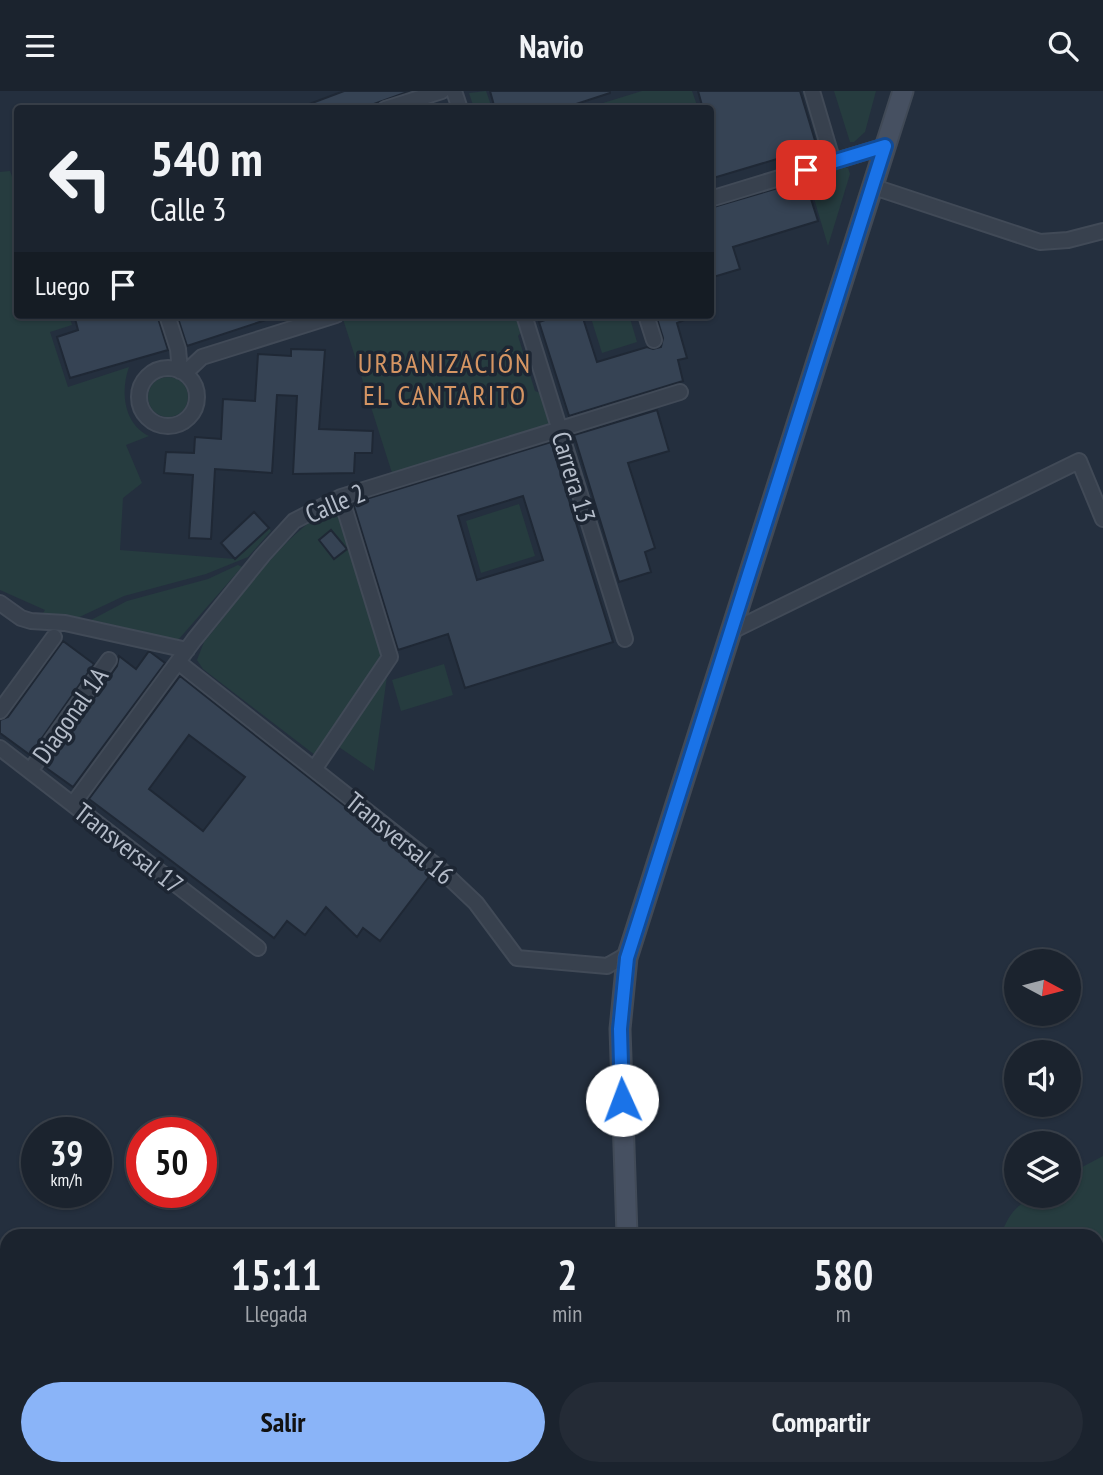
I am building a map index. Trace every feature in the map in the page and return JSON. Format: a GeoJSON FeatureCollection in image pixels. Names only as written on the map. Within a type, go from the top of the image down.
{"type":"FeatureCollection","features":[{"type":"Feature","properties":{"kind":"main road"},"geometry":{"type":"LineString","coordinates":[[627,1229],[620,1029],[623,981],[628,954],[903,91]]}},
{"type":"Feature","properties":{"kind":"street"},"geometry":{"type":"LineString","coordinates":[[398,105],[442,91]]}},
{"type":"Feature","properties":{"kind":"street"},"geometry":{"type":"LineString","coordinates":[[812,91],[833,162]]}},
{"type":"Feature","properties":{"kind":"street"},"geometry":{"type":"LineString","coordinates":[[714,198],[885,146]]}},
{"type":"Feature","properties":{"kind":"street"},"geometry":{"type":"LineString","coordinates":[[871,185],[1040,242],[1068,240],[1103,231]]}},
{"type":"Feature","properties":{"kind":"street"},"geometry":{"type":"LineString","coordinates":[[168,319],[182,373],[202,357],[323,319]]}},
{"type":"Feature","properties":{"kind":"street","name":"Carrera 13"},"geometry":{"type":"LineString","coordinates":[[525,319],[625,639]]}},
{"type":"Feature","properties":{"kind":"street"},"geometry":{"type":"LineString","coordinates":[[647,319],[654,340]]}},
{"type":"Feature","properties":{"kind":"street","name":"Calle 2"},"geometry":{"type":"LineString","coordinates":[[73,804],[183,656],[294,521],[341,497],[680,392]]}},
{"type":"Feature","properties":{"kind":"street"},"geometry":{"type":"LineString","coordinates":[[730,632],[1079,461],[1103,519]]}},
{"type":"Feature","properties":{"kind":"street"},"geometry":{"type":"LineString","coordinates":[[315,768],[390,657],[341,497]]}},
{"type":"Feature","properties":{"kind":"street"},"geometry":{"type":"LineString","coordinates":[[0,603],[21,618],[31,621],[65,623],[183,656]]}},
{"type":"Feature","properties":{"kind":"street"},"geometry":{"type":"LineString","coordinates":[[0,711],[54,637]]}},
{"type":"Feature","properties":{"kind":"street","name":"Transversal 16"},"geometry":{"type":"LineString","coordinates":[[183,656],[439,868],[476,903],[517,958],[607,966]]}},
{"type":"Feature","properties":{"kind":"street","name":"Diagonal 1A"},"geometry":{"type":"LineString","coordinates":[[30,771],[109,660]]}},
{"type":"Feature","properties":{"kind":"street","name":"Transversal 17"},"geometry":{"type":"LineString","coordinates":[[0,748],[258,948]]}},
{"type":"Feature","properties":{"kind":"street"},"geometry":{"type":"LineString","coordinates":[[623,981],[607,966],[628,954]]}},
{"type":"Feature","properties":{"kind":"green space"},"geometry":{"type":"Polygon","coordinates":[[[486,91],[491,105],[473,105],[469,93],[486,91]]]}},
{"type":"Feature","properties":{"kind":"green space"},"geometry":{"type":"Polygon","coordinates":[[[642,91],[692,91],[697,105],[604,105],[603,103],[642,91]]]}},
{"type":"Feature","properties":{"kind":"green space"},"geometry":{"type":"Polygon","coordinates":[[[834,91],[876,91],[865,132],[854,142],[850,142],[834,91]]]}},
{"type":"Feature","properties":{"kind":"green space"},"geometry":{"type":"Polygon","coordinates":[[[843,167],[848,168],[850,174],[828,246],[808,178],[843,167]]]}},
{"type":"Feature","properties":{"kind":"green space"},"geometry":{"type":"Polygon","coordinates":[[[10,171],[14,182],[14,319],[70,319],[72,325],[50,332],[68,387],[129,367],[125,387],[126,406],[134,424],[149,436],[126,445],[142,483],[123,498],[120,550],[235,559],[269,528],[271,531],[248,557],[206,574],[124,596],[71,621],[41,616],[45,610],[0,590],[0,172],[10,171]]]}},
{"type":"Feature","properties":{"kind":"green space"},"geometry":{"type":"Polygon","coordinates":[[[343,319],[517,319],[521,332],[518,336],[549,425],[392,473],[343,319]]]}},
{"type":"Feature","properties":{"kind":"green space"},"geometry":{"type":"Polygon","coordinates":[[[591,319],[630,319],[637,342],[602,353],[591,319]]]}},
{"type":"Feature","properties":{"kind":"green space"},"geometry":{"type":"Polygon","coordinates":[[[168,377],[182,383],[188,397],[182,411],[168,417],[154,411],[148,397],[154,383],[168,377]]]}},
{"type":"Feature","properties":{"kind":"green space"},"geometry":{"type":"Polygon","coordinates":[[[519,504],[535,556],[481,573],[466,521],[519,504]]]}},
{"type":"Feature","properties":{"kind":"green space"},"geometry":{"type":"Polygon","coordinates":[[[336,508],[386,656],[319,754],[315,755],[203,669],[197,660],[204,642],[283,546],[319,516],[336,508]]]}},
{"type":"Feature","properties":{"kind":"green space"},"geometry":{"type":"Polygon","coordinates":[[[238,565],[242,567],[178,640],[91,620],[127,601],[208,579],[238,565]]]}},
{"type":"Feature","properties":{"kind":"green space"},"geometry":{"type":"Polygon","coordinates":[[[444,664],[453,695],[401,711],[392,680],[444,664]]]}},
{"type":"Feature","properties":{"kind":"green space"},"geometry":{"type":"Polygon","coordinates":[[[385,671],[387,676],[374,771],[336,745],[385,671]]]}},
{"type":"Feature","properties":{"kind":"green space"},"geometry":{"type":"Polygon","coordinates":[[[1103,1156],[1103,1229],[1004,1229],[1017,1208],[1081,1208],[1081,1168],[1103,1156]]]}},
{"type":"Feature","properties":{"kind":"building"},"geometry":{"type":"Polygon","coordinates":[[[344,91],[410,91],[371,105],[307,105],[344,91]]]}},
{"type":"Feature","properties":{"kind":"building"},"geometry":{"type":"Polygon","coordinates":[[[490,91],[610,91],[573,105],[494,105],[490,91]]]}},
{"type":"Feature","properties":{"kind":"building"},"geometry":{"type":"Polygon","coordinates":[[[698,91],[800,91],[817,147],[714,178],[714,105],[702,105],[698,91]]]}},
{"type":"Feature","properties":{"kind":"building"},"geometry":{"type":"Polygon","coordinates":[[[805,180],[818,221],[733,247],[740,269],[714,277],[714,207],[805,180]]]}},
{"type":"Feature","properties":{"kind":"building"},"geometry":{"type":"Polygon","coordinates":[[[75,319],[158,319],[168,350],[70,378],[57,337],[78,330],[75,319]]]}},
{"type":"Feature","properties":{"kind":"building"},"geometry":{"type":"Polygon","coordinates":[[[178,319],[269,319],[187,346],[178,319]]]}},
{"type":"Feature","properties":{"kind":"building"},"geometry":{"type":"Polygon","coordinates":[[[548,319],[583,319],[597,362],[647,347],[661,347],[663,338],[657,319],[686,319],[677,323],[687,358],[678,360],[683,381],[569,416],[539,322],[548,319]]]}},
{"type":"Feature","properties":{"kind":"building"},"geometry":{"type":"Polygon","coordinates":[[[291,349],[325,350],[319,429],[373,431],[372,453],[355,453],[354,473],[293,474],[297,396],[277,395],[272,473],[215,469],[211,539],[189,538],[193,475],[164,473],[166,452],[194,453],[195,437],[221,439],[223,399],[255,401],[258,354],[291,356],[291,349]]]}},
{"type":"Feature","properties":{"kind":"building"},"geometry":{"type":"Polygon","coordinates":[[[657,410],[669,451],[628,463],[655,548],[645,552],[651,572],[619,582],[574,435],[657,410]]]}},
{"type":"Feature","properties":{"kind":"building"},"geometry":{"type":"Polygon","coordinates":[[[551,442],[613,642],[465,688],[448,634],[398,650],[353,503],[551,442]],[[523,496],[458,516],[477,580],[543,560],[523,496]]]}},
{"type":"Feature","properties":{"kind":"building"},"geometry":{"type":"Polygon","coordinates":[[[254,512],[269,528],[235,559],[221,543],[254,512]]]}},
{"type":"Feature","properties":{"kind":"building"},"geometry":{"type":"Polygon","coordinates":[[[331,530],[347,549],[334,559],[319,540],[331,530]]]}},
{"type":"Feature","properties":{"kind":"building"},"geometry":{"type":"Polygon","coordinates":[[[63,641],[94,664],[30,755],[0,733],[0,720],[8,717],[63,641]]]}},
{"type":"Feature","properties":{"kind":"building"},"geometry":{"type":"Polygon","coordinates":[[[149,651],[165,663],[73,787],[45,767],[117,666],[119,656],[136,669],[149,651]]]}},
{"type":"Feature","properties":{"kind":"building"},"geometry":{"type":"Polygon","coordinates":[[[180,676],[431,874],[380,941],[363,928],[357,937],[326,907],[305,935],[287,921],[274,938],[89,799],[180,676]],[[189,735],[149,789],[203,831],[245,777],[189,735]]]}},
{"type":"Feature","properties":{"kind":"district","name":"URBANIZACIÓN EL CANTARITO"},"geometry":{"type":"Point","coordinates":[445,378]}},
{"type":"Feature","properties":{"kind":"route"},"geometry":{"type":"LineString","coordinates":[[622,1100],[621,990],[627,958],[885,146],[806,170]]}}]}
